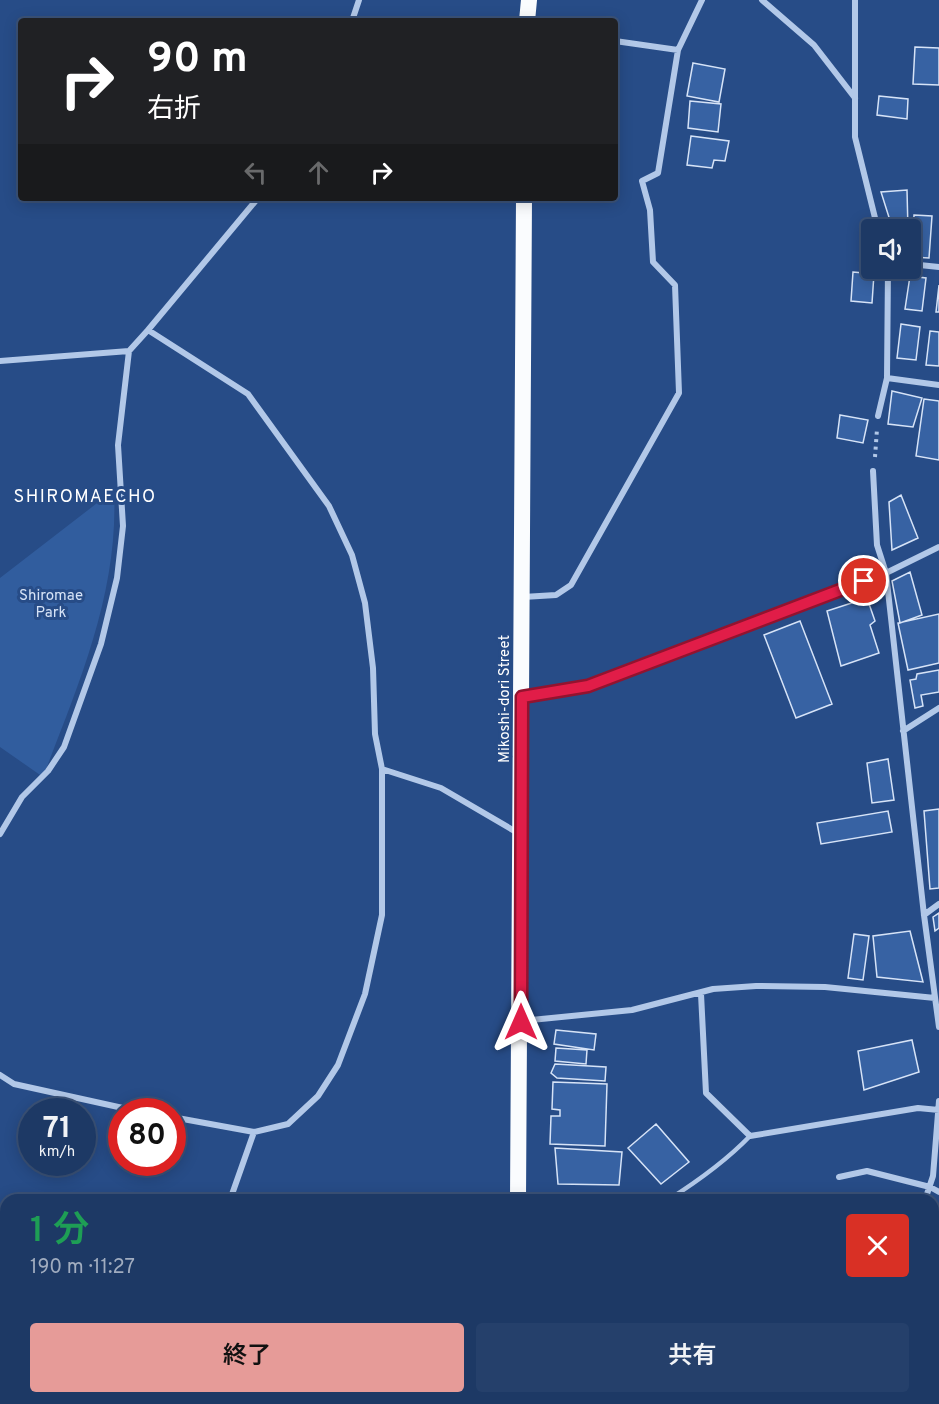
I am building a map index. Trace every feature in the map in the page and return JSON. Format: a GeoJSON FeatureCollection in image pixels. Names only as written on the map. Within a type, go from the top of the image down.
{"type":"FeatureCollection","features":[{"type":"Feature","properties":{"kind":"highway"},"geometry":{"type":"LineString","coordinates":[[527,18],[529,0]]}},
{"type":"Feature","properties":{"kind":"highway","name":"Mikoshi-dori Street"},"geometry":{"type":"LineString","coordinates":[[518,1194],[521,1022],[524,201]]}},
{"type":"Feature","properties":{"kind":"street"},"geometry":{"type":"LineString","coordinates":[[353,18],[359,0]]}},
{"type":"Feature","properties":{"kind":"street"},"geometry":{"type":"LineString","coordinates":[[522,597],[556,595],[571,585],[679,393],[675,285],[653,262],[650,210],[642,181],[658,172],[678,50],[702,0]]}},
{"type":"Feature","properties":{"kind":"street"},"geometry":{"type":"LineString","coordinates":[[762,0],[814,45],[855,98]]}},
{"type":"Feature","properties":{"kind":"street"},"geometry":{"type":"LineString","coordinates":[[855,0],[855,137],[875,219]]}},
{"type":"Feature","properties":{"kind":"street"},"geometry":{"type":"LineString","coordinates":[[618,41],[678,50]]}},
{"type":"Feature","properties":{"kind":"street"},"geometry":{"type":"LineString","coordinates":[[0,834],[22,796],[48,771],[64,747],[101,644],[117,578],[123,526],[118,445],[129,351],[256,201]]}},
{"type":"Feature","properties":{"kind":"street"},"geometry":{"type":"LineString","coordinates":[[921,265],[939,267]]}},
{"type":"Feature","properties":{"kind":"street"},"geometry":{"type":"LineString","coordinates":[[878,416],[887,378],[888,279]]}},
{"type":"Feature","properties":{"kind":"street"},"geometry":{"type":"LineString","coordinates":[[148,330],[248,394],[330,506],[352,555],[365,603],[373,668],[375,734],[382,769],[382,915],[365,994],[338,1065],[318,1096],[288,1124],[254,1132],[186,1120]]}},
{"type":"Feature","properties":{"kind":"street"},"geometry":{"type":"LineString","coordinates":[[0,361],[129,351]]}},
{"type":"Feature","properties":{"kind":"street"},"geometry":{"type":"LineString","coordinates":[[887,378],[939,385]]}},
{"type":"Feature","properties":{"kind":"street"},"geometry":{"type":"LineString","coordinates":[[873,471],[877,545],[886,573],[924,915],[939,1027]]}},
{"type":"Feature","properties":{"kind":"street"},"geometry":{"type":"LineString","coordinates":[[522,697],[588,686],[886,573],[939,547]]}},
{"type":"Feature","properties":{"kind":"street"},"geometry":{"type":"LineString","coordinates":[[903,731],[939,708]]}},
{"type":"Feature","properties":{"kind":"street"},"geometry":{"type":"LineString","coordinates":[[382,769],[441,788],[522,835]]}},
{"type":"Feature","properties":{"kind":"street"},"geometry":{"type":"LineString","coordinates":[[924,915],[939,904]]}},
{"type":"Feature","properties":{"kind":"street"},"geometry":{"type":"LineString","coordinates":[[521,1022],[632,1010],[701,994],[713,989],[756,986],[825,987],[935,998]]}},
{"type":"Feature","properties":{"kind":"street"},"geometry":{"type":"LineString","coordinates":[[701,994],[706,1093],[750,1136],[918,1108],[939,1107],[933,1176],[927,1194]]}},
{"type":"Feature","properties":{"kind":"street"},"geometry":{"type":"LineString","coordinates":[[0,1075],[14,1084],[108,1105]]}},
{"type":"Feature","properties":{"kind":"street"},"geometry":{"type":"LineString","coordinates":[[232,1194],[254,1132]]}},
{"type":"Feature","properties":{"kind":"street"},"geometry":{"type":"LineString","coordinates":[[839,1177],[867,1171],[930,1187],[939,1192]]}},
{"type":"Feature","properties":{"kind":"lane"},"geometry":{"type":"LineString","coordinates":[[678,1194],[706,1176],[732,1155],[750,1136]]}},
{"type":"Feature","properties":{"kind":"path"},"geometry":{"type":"LineString","coordinates":[[873,471],[878,416]]}},
{"type":"Feature","properties":{"kind":"green space","name":"Shiromae Park"},"geometry":{"type":"Polygon","coordinates":[[[114,490],[114,528],[103,601],[83,672],[43,777],[0,747],[0,578],[114,490]]]}},
{"type":"Feature","properties":{"kind":"building"},"geometry":{"type":"Polygon","coordinates":[[[915,47],[939,48],[939,85],[913,84],[915,47]]]}},
{"type":"Feature","properties":{"kind":"building"},"geometry":{"type":"Polygon","coordinates":[[[693,63],[725,69],[719,102],[687,96],[693,63]]]}},
{"type":"Feature","properties":{"kind":"building"},"geometry":{"type":"Polygon","coordinates":[[[879,96],[908,99],[907,119],[877,115],[879,96]]]}},
{"type":"Feature","properties":{"kind":"building"},"geometry":{"type":"Polygon","coordinates":[[[690,101],[721,104],[718,132],[688,128],[690,101]]]}},
{"type":"Feature","properties":{"kind":"building"},"geometry":{"type":"Polygon","coordinates":[[[691,136],[729,141],[725,161],[714,160],[712,168],[687,165],[691,136]]]}},
{"type":"Feature","properties":{"kind":"building"},"geometry":{"type":"Polygon","coordinates":[[[907,190],[908,219],[890,219],[881,192],[907,190]]]}},
{"type":"Feature","properties":{"kind":"building"},"geometry":{"type":"Polygon","coordinates":[[[914,215],[932,216],[929,258],[921,258],[921,219],[914,219],[914,215]]]}},
{"type":"Feature","properties":{"kind":"building"},"geometry":{"type":"Polygon","coordinates":[[[853,272],[861,273],[861,279],[874,279],[872,303],[851,301],[853,272]]]}},
{"type":"Feature","properties":{"kind":"building"},"geometry":{"type":"Polygon","coordinates":[[[926,278],[922,311],[905,309],[910,279],[926,278]]]}},
{"type":"Feature","properties":{"kind":"building"},"geometry":{"type":"Polygon","coordinates":[[[939,285],[939,312],[936,312],[939,285]]]}},
{"type":"Feature","properties":{"kind":"building"},"geometry":{"type":"Polygon","coordinates":[[[901,324],[920,327],[916,360],[897,358],[901,324]]]}},
{"type":"Feature","properties":{"kind":"building"},"geometry":{"type":"Polygon","coordinates":[[[930,331],[939,332],[939,366],[926,365],[930,331]]]}},
{"type":"Feature","properties":{"kind":"building"},"geometry":{"type":"Polygon","coordinates":[[[892,391],[922,398],[913,427],[888,424],[892,391]]]}},
{"type":"Feature","properties":{"kind":"building"},"geometry":{"type":"Polygon","coordinates":[[[924,399],[939,401],[939,460],[916,456],[924,399]]]}},
{"type":"Feature","properties":{"kind":"building"},"geometry":{"type":"Polygon","coordinates":[[[840,415],[868,420],[863,443],[837,438],[840,415]]]}},
{"type":"Feature","properties":{"kind":"building"},"geometry":{"type":"Polygon","coordinates":[[[901,495],[918,538],[892,550],[889,502],[901,495]]]}},
{"type":"Feature","properties":{"kind":"building"},"geometry":{"type":"Polygon","coordinates":[[[910,572],[922,615],[900,623],[892,581],[910,572]]]}},
{"type":"Feature","properties":{"kind":"building"},"geometry":{"type":"Polygon","coordinates":[[[867,598],[875,621],[870,625],[879,653],[841,666],[827,611],[867,598]]]}},
{"type":"Feature","properties":{"kind":"building"},"geometry":{"type":"Polygon","coordinates":[[[939,614],[939,663],[908,670],[898,623],[939,614]]]}},
{"type":"Feature","properties":{"kind":"building"},"geometry":{"type":"Polygon","coordinates":[[[800,621],[832,704],[796,718],[764,635],[800,621]]]}},
{"type":"Feature","properties":{"kind":"building"},"geometry":{"type":"Polygon","coordinates":[[[939,670],[939,692],[921,695],[923,706],[915,708],[910,680],[916,679],[917,674],[939,670]]]}},
{"type":"Feature","properties":{"kind":"building"},"geometry":{"type":"Polygon","coordinates":[[[888,759],[894,800],[872,803],[867,763],[888,759]]]}},
{"type":"Feature","properties":{"kind":"building"},"geometry":{"type":"Polygon","coordinates":[[[939,809],[939,888],[930,889],[924,811],[939,809]]]}},
{"type":"Feature","properties":{"kind":"building"},"geometry":{"type":"Polygon","coordinates":[[[888,811],[892,832],[821,844],[817,823],[888,811]]]}},
{"type":"Feature","properties":{"kind":"building"},"geometry":{"type":"Polygon","coordinates":[[[939,913],[939,928],[935,931],[933,917],[939,913]]]}},
{"type":"Feature","properties":{"kind":"building"},"geometry":{"type":"Polygon","coordinates":[[[910,931],[923,982],[877,977],[873,936],[910,931]]]}},
{"type":"Feature","properties":{"kind":"building"},"geometry":{"type":"Polygon","coordinates":[[[854,934],[869,936],[863,980],[848,978],[854,934]]]}},
{"type":"Feature","properties":{"kind":"building"},"geometry":{"type":"Polygon","coordinates":[[[556,1030],[596,1034],[594,1050],[554,1044],[556,1030]]]}},
{"type":"Feature","properties":{"kind":"building"},"geometry":{"type":"Polygon","coordinates":[[[912,1040],[919,1072],[864,1090],[858,1051],[912,1040]]]}},
{"type":"Feature","properties":{"kind":"building"},"geometry":{"type":"Polygon","coordinates":[[[556,1048],[587,1050],[586,1064],[555,1061],[556,1048]]]}},
{"type":"Feature","properties":{"kind":"building"},"geometry":{"type":"Polygon","coordinates":[[[555,1064],[606,1067],[605,1081],[557,1078],[551,1073],[555,1064]]]}},
{"type":"Feature","properties":{"kind":"building"},"geometry":{"type":"Polygon","coordinates":[[[553,1082],[607,1084],[605,1146],[550,1144],[551,1116],[560,1116],[560,1110],[552,1109],[553,1082]]]}},
{"type":"Feature","properties":{"kind":"building"},"geometry":{"type":"Polygon","coordinates":[[[656,1124],[689,1162],[661,1184],[628,1148],[656,1124]]]}},
{"type":"Feature","properties":{"kind":"building"},"geometry":{"type":"Polygon","coordinates":[[[555,1148],[622,1152],[619,1185],[558,1184],[555,1148]]]}},
{"type":"Feature","properties":{"kind":"district","name":"SHIROMAECHO"},"geometry":{"type":"Point","coordinates":[85,496]}},
{"type":"Feature","properties":{"kind":"route"},"geometry":{"type":"LineString","coordinates":[[521,1022],[522,697],[588,686],[864,581]]}}]}
